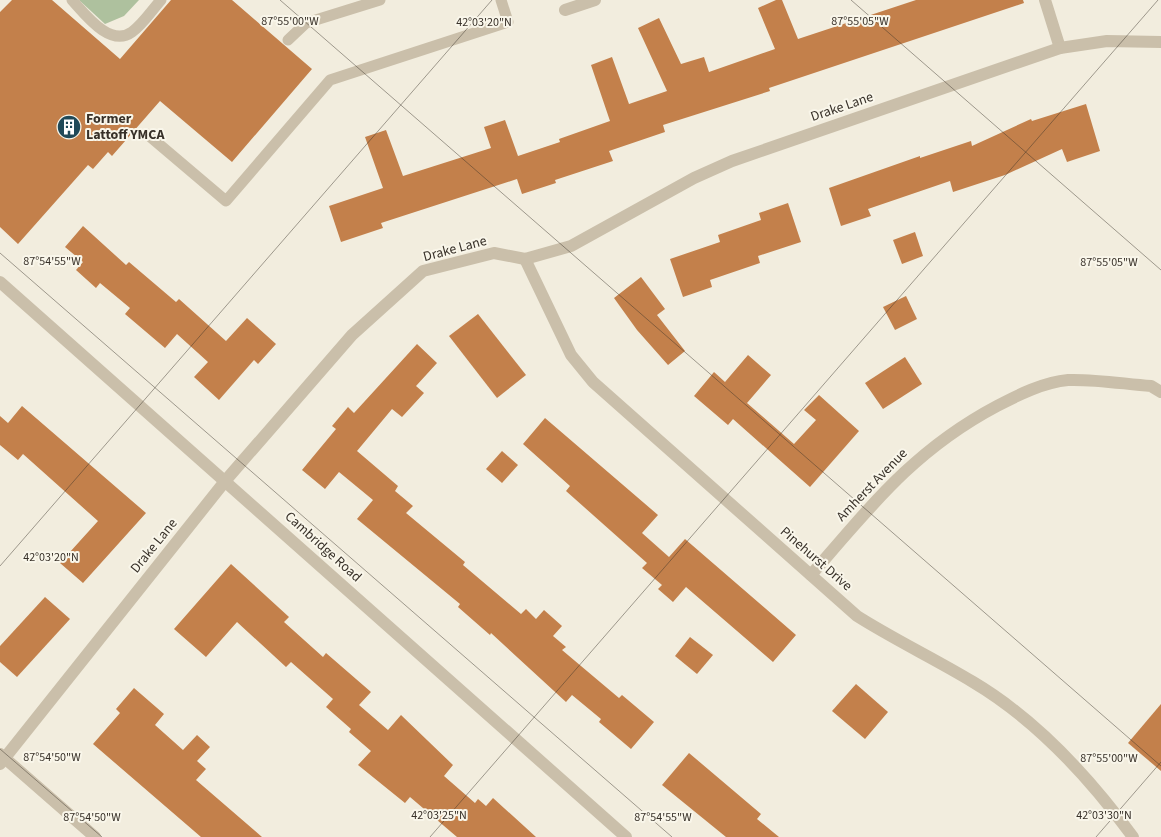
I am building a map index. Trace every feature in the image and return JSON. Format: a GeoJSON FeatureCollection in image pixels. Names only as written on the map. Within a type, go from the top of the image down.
{"type":"FeatureCollection","features":[{"type":"Feature","properties":{"kind":"street"},"geometry":{"type":"LineString","coordinates":[[565,10],[595,0]]}},
{"type":"Feature","properties":{"kind":"street"},"geometry":{"type":"LineString","coordinates":[[1045,0],[1060,48]]}},
{"type":"Feature","properties":{"kind":"street","name":"Drake Lane"},"geometry":{"type":"LineString","coordinates":[[1,758],[226,480],[352,335],[423,271],[494,253],[525,259],[571,246],[694,178],[732,161],[1060,48],[1107,41],[1161,42]]}},
{"type":"Feature","properties":{"kind":"street","name":"Pinehurst Drive"},"geometry":{"type":"LineString","coordinates":[[525,259],[571,355],[581,369],[857,616],[894,639],[974,682],[1034,728],[1082,774],[1132,837]]}},
{"type":"Feature","properties":{"kind":"street","name":"Cambridge Road"},"geometry":{"type":"LineString","coordinates":[[0,282],[226,480],[626,837]]}},
{"type":"Feature","properties":{"kind":"street","name":"Amherst Avenue"},"geometry":{"type":"LineString","coordinates":[[811,575],[875,500],[911,465],[941,439],[1006,401],[1030,390],[1067,380],[1151,386],[1161,392]]}},
{"type":"Feature","properties":{"kind":"street"},"geometry":{"type":"LineString","coordinates":[[1,758],[95,837]]}},
{"type":"Feature","properties":{"kind":"lane"},"geometry":{"type":"LineString","coordinates":[[72,0],[99,27],[110,34],[120,36],[131,32],[161,0]]}},
{"type":"Feature","properties":{"kind":"lane"},"geometry":{"type":"LineString","coordinates":[[288,40],[306,23],[380,0]]}},
{"type":"Feature","properties":{"kind":"lane"},"geometry":{"type":"LineString","coordinates":[[147,134],[226,201],[330,80],[508,22],[501,0]]}},
{"type":"Feature","properties":{"kind":"green space"},"geometry":{"type":"Polygon","coordinates":[[[79,0],[139,0],[124,16],[105,24],[79,0]]]}},
{"type":"Feature","properties":{"kind":"building","name":"Former Lattoff YMCA"},"geometry":{"type":"Polygon","coordinates":[[[12,0],[52,0],[120,59],[171,0],[232,0],[312,69],[232,162],[160,101],[112,156],[108,152],[93,169],[88,165],[18,244],[0,227],[0,12],[12,0]]]}},
{"type":"Feature","properties":{"kind":"building"},"geometry":{"type":"Polygon","coordinates":[[[776,0],[782,0],[798,39],[916,0],[1023,0],[1024,3],[769,88],[770,91],[663,125],[665,132],[609,151],[613,161],[555,180],[556,183],[522,194],[517,179],[381,223],[383,228],[341,242],[329,206],[383,188],[365,137],[386,130],[403,176],[491,148],[484,127],[505,120],[518,156],[560,142],[559,139],[610,121],[591,65],[612,57],[629,104],[667,91],[638,28],[659,18],[681,64],[704,57],[709,72],[775,49],[758,8],[776,0]]]}},
{"type":"Feature","properties":{"kind":"building"},"geometry":{"type":"Polygon","coordinates":[[[1086,104],[1100,151],[1067,162],[1062,149],[1005,175],[953,192],[950,181],[868,209],[871,216],[841,226],[829,188],[920,156],[920,158],[971,141],[972,146],[1031,119],[1032,121],[1086,104]]]}},
{"type":"Feature","properties":{"kind":"building"},"geometry":{"type":"Polygon","coordinates":[[[788,203],[801,242],[758,256],[760,263],[710,280],[712,287],[683,297],[670,259],[720,242],[718,235],[761,220],[759,213],[788,203]]]}},
{"type":"Feature","properties":{"kind":"building"},"geometry":{"type":"Polygon","coordinates":[[[83,226],[126,265],[129,262],[176,302],[179,299],[226,341],[247,318],[276,344],[258,364],[254,360],[219,400],[194,377],[208,362],[177,334],[165,348],[125,314],[130,308],[100,283],[96,288],[76,270],[83,262],[65,247],[83,226]]]}},
{"type":"Feature","properties":{"kind":"building"},"geometry":{"type":"Polygon","coordinates":[[[915,232],[923,256],[902,264],[893,240],[915,232]]]}},
{"type":"Feature","properties":{"kind":"building"},"geometry":{"type":"Polygon","coordinates":[[[641,277],[665,309],[657,315],[685,351],[668,365],[637,330],[614,298],[641,277]]]}},
{"type":"Feature","properties":{"kind":"building"},"geometry":{"type":"Polygon","coordinates":[[[906,296],[917,319],[895,330],[883,307],[906,296]]]}},
{"type":"Feature","properties":{"kind":"building"},"geometry":{"type":"Polygon","coordinates":[[[478,314],[526,375],[497,398],[449,336],[478,314]]]}},
{"type":"Feature","properties":{"kind":"building"},"geometry":{"type":"Polygon","coordinates":[[[417,344],[437,363],[416,386],[424,393],[402,417],[392,409],[357,451],[398,486],[395,491],[413,506],[406,513],[465,562],[463,565],[521,614],[526,609],[536,619],[544,610],[562,626],[553,636],[566,647],[562,650],[619,698],[622,695],[654,722],[631,749],[599,722],[601,719],[572,695],[566,702],[491,633],[490,635],[458,607],[460,604],[357,519],[373,500],[339,472],[325,489],[302,470],[336,429],[332,426],[348,407],[354,413],[417,344]]]}},
{"type":"Feature","properties":{"kind":"building"},"geometry":{"type":"Polygon","coordinates":[[[748,355],[771,375],[747,403],[794,444],[816,420],[804,410],[819,395],[859,431],[810,487],[733,419],[728,425],[694,396],[714,372],[725,382],[748,355]]]}},
{"type":"Feature","properties":{"kind":"building"},"geometry":{"type":"Polygon","coordinates":[[[905,357],[922,384],[883,409],[865,383],[905,357]]]}},
{"type":"Feature","properties":{"kind":"building"},"geometry":{"type":"Polygon","coordinates":[[[22,406],[146,513],[83,583],[60,563],[98,521],[23,454],[18,460],[0,445],[0,416],[8,423],[22,406]]]}},
{"type":"Feature","properties":{"kind":"building"},"geometry":{"type":"Polygon","coordinates":[[[545,418],[658,515],[642,533],[669,557],[685,539],[796,635],[773,662],[686,587],[673,602],[658,589],[662,585],[642,568],[647,563],[566,491],[570,486],[523,444],[545,418]]]}},
{"type":"Feature","properties":{"kind":"building"},"geometry":{"type":"Polygon","coordinates":[[[502,451],[518,465],[502,483],[486,469],[502,451]]]}},
{"type":"Feature","properties":{"kind":"building"},"geometry":{"type":"Polygon","coordinates":[[[231,564],[289,617],[284,622],[323,657],[326,653],[371,692],[359,705],[388,730],[401,715],[453,765],[444,776],[475,803],[478,799],[486,806],[493,798],[536,837],[457,837],[410,797],[405,803],[358,765],[371,751],[349,732],[351,729],[326,707],[333,699],[291,662],[286,667],[237,622],[206,657],[174,629],[231,564]]]}},
{"type":"Feature","properties":{"kind":"building"},"geometry":{"type":"Polygon","coordinates":[[[45,597],[70,619],[17,677],[0,662],[0,646],[45,597]]]}},
{"type":"Feature","properties":{"kind":"building"},"geometry":{"type":"Polygon","coordinates":[[[690,637],[713,655],[697,674],[675,656],[690,637]]]}},
{"type":"Feature","properties":{"kind":"building"},"geometry":{"type":"Polygon","coordinates":[[[856,684],[888,712],[865,739],[832,711],[856,684]]]}},
{"type":"Feature","properties":{"kind":"building"},"geometry":{"type":"Polygon","coordinates":[[[134,688],[164,714],[155,725],[183,750],[197,735],[210,747],[197,761],[206,769],[196,780],[262,837],[201,837],[93,744],[120,713],[116,709],[134,688]]]}},
{"type":"Feature","properties":{"kind":"building"},"geometry":{"type":"Polygon","coordinates":[[[1161,704],[1161,771],[1128,743],[1161,704]]]}},
{"type":"Feature","properties":{"kind":"building"},"geometry":{"type":"Polygon","coordinates":[[[689,753],[761,814],[757,819],[779,837],[726,837],[662,785],[689,753]]]}},
{"type":"Feature","properties":{"kind":"place","name":"Former Lattoff YMCA"},"geometry":{"type":"Point","coordinates":[69,127]}}]}
